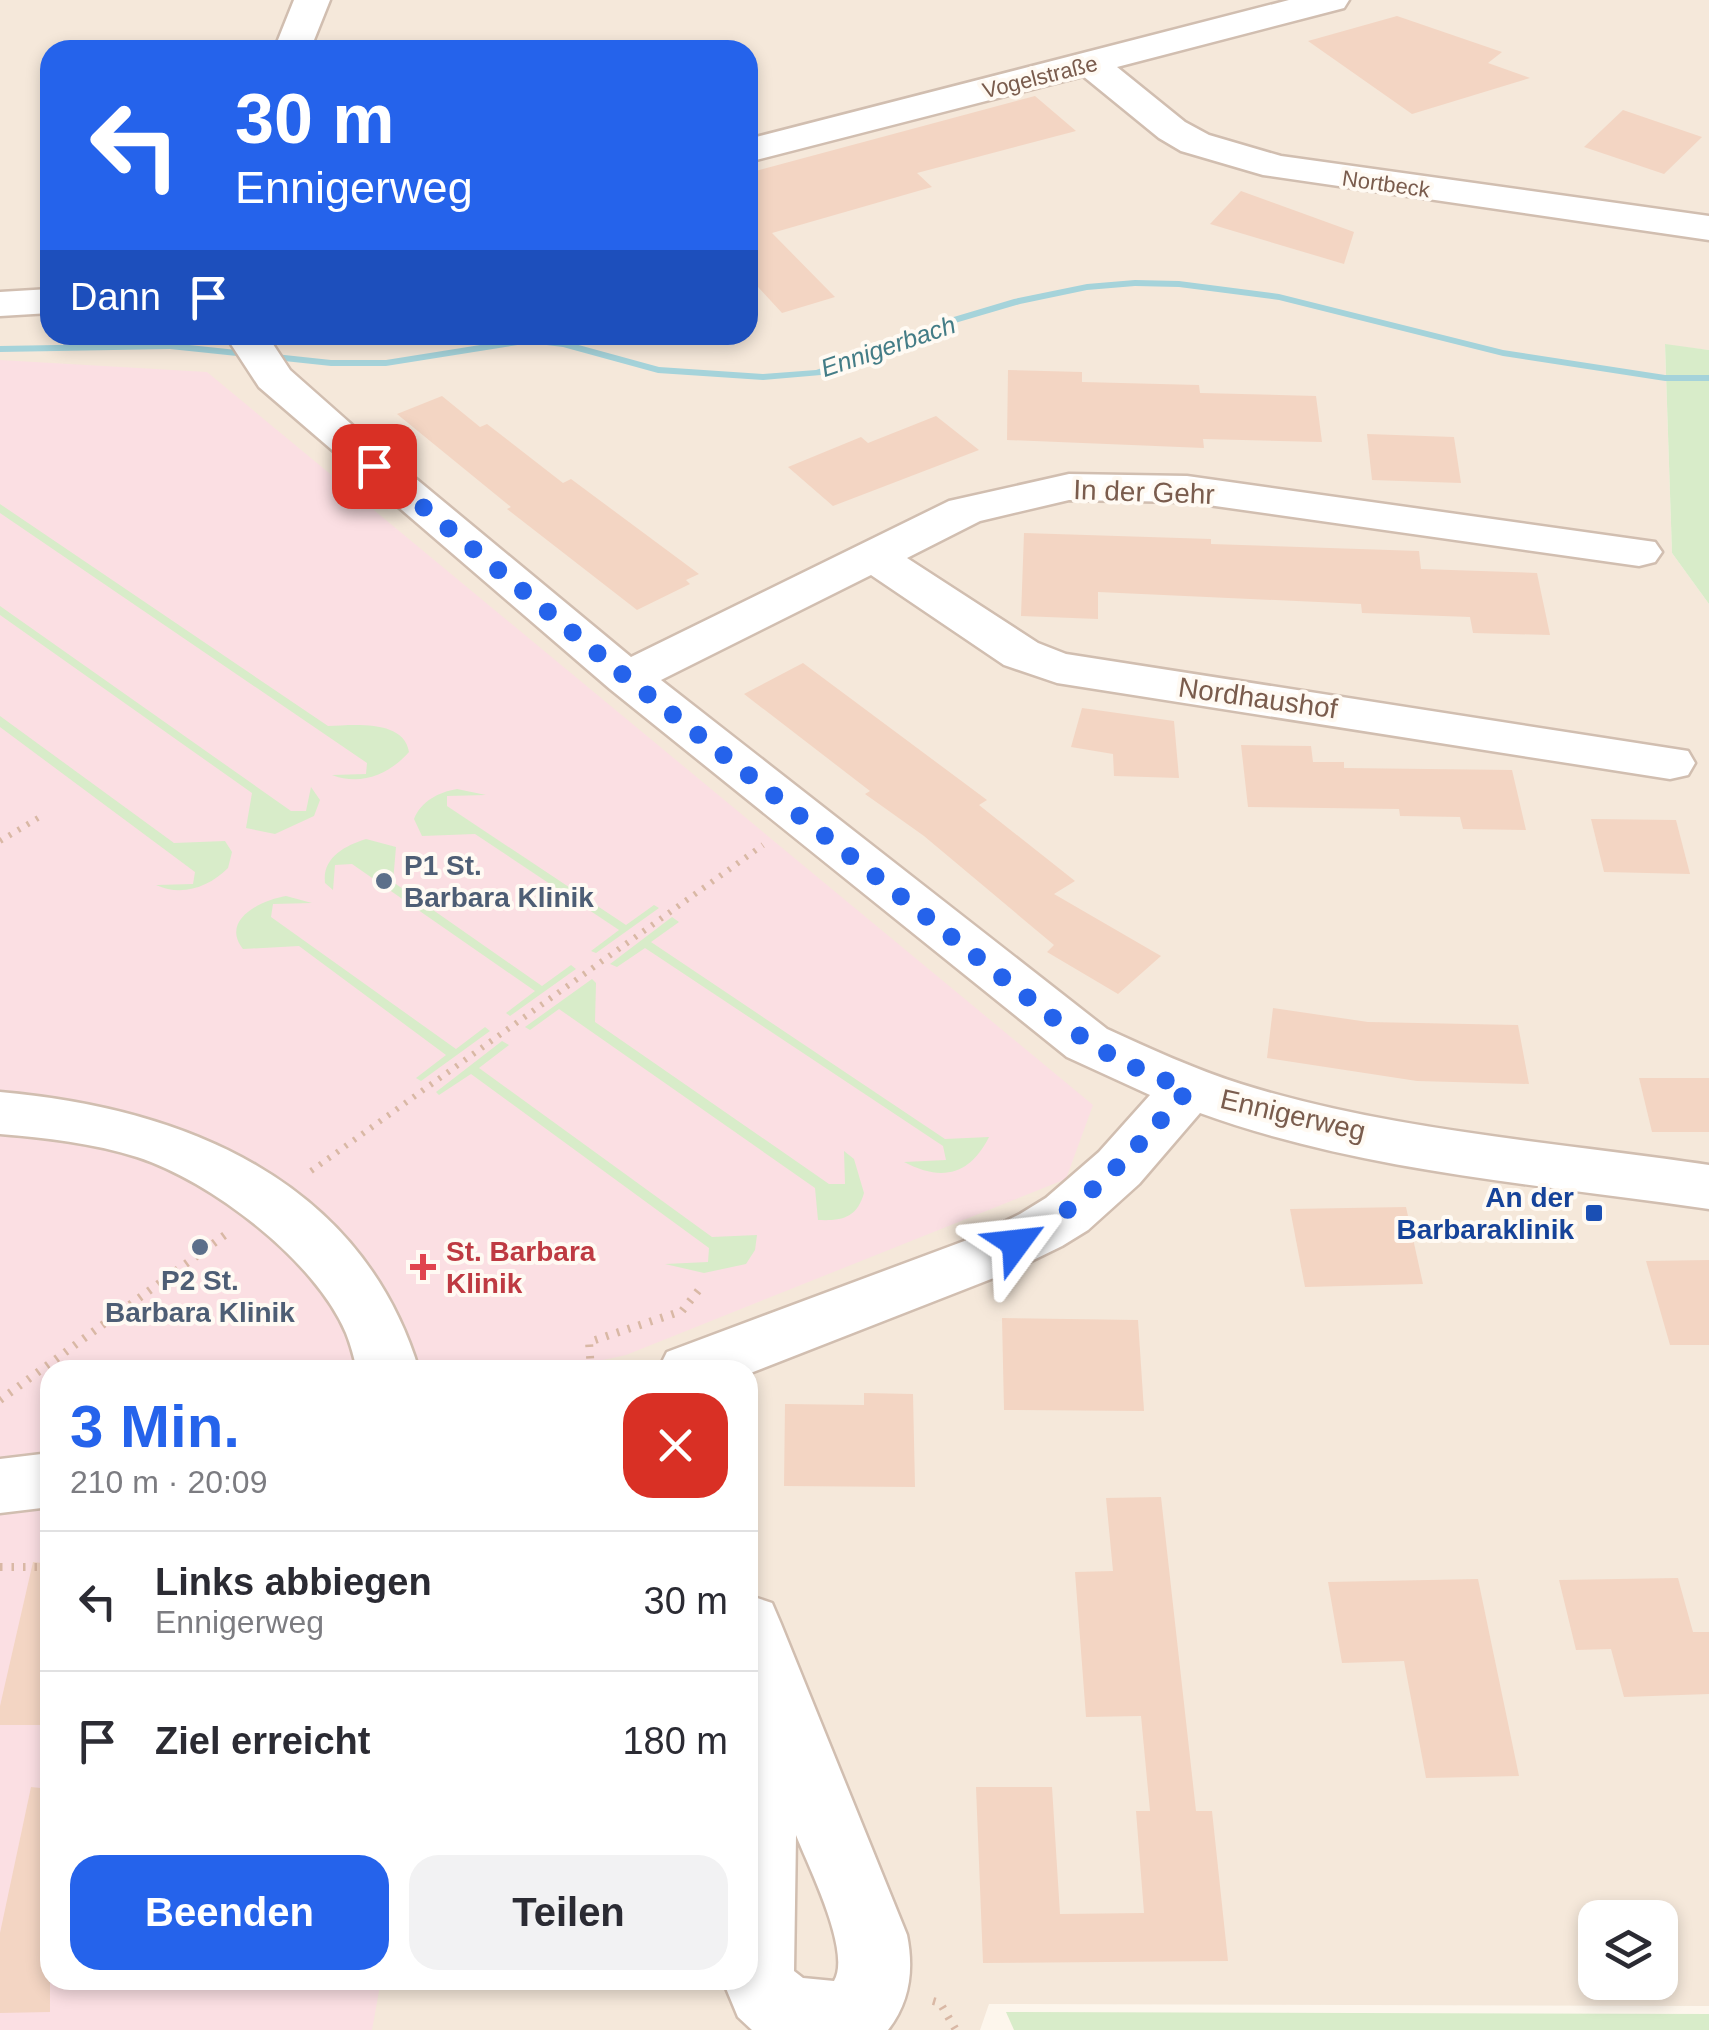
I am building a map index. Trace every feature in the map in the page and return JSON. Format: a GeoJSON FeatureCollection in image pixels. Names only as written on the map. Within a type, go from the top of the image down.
{"type":"FeatureCollection","features":[{"type":"Feature","properties":{"kind":"street"},"geometry":{"type":"LineString","coordinates":[[296,40],[312,0]]}},
{"type":"Feature","properties":{"kind":"street","name":"Vogelstraße"},"geometry":{"type":"LineString","coordinates":[[758,148],[1331,0]]}},
{"type":"Feature","properties":{"kind":"street","name":"Nortbeck"},"geometry":{"type":"LineString","coordinates":[[1090,64],[1172,130],[1208,148],[1277,167],[1709,228]]}},
{"type":"Feature","properties":{"kind":"street"},"geometry":{"type":"LineString","coordinates":[[0,304],[40,302]]}},
{"type":"Feature","properties":{"kind":"street","name":"Ennigerweg"},"geometry":{"type":"LineString","coordinates":[[256,351],[352,448],[627,678],[1057,1021],[1118,1060],[1188,1090],[1294,1120],[1709,1187]]}},
{"type":"Feature","properties":{"kind":"street","name":"In der Gehr"},"geometry":{"type":"LineString","coordinates":[[627,678],[964,510],[1069,487],[1187,489],[1639,552]]}},
{"type":"Feature","properties":{"kind":"street","name":"Nordhaushof"},"geometry":{"type":"LineString","coordinates":[[875,556],[1021,654],[1057,668],[1670,762]]}},
{"type":"Feature","properties":{"kind":"street"},"geometry":{"type":"LineString","coordinates":[[715,1360],[988,1256],[1041,1230],[1067,1214],[1119,1168],[1188,1090]]}},
{"type":"Feature","properties":{"kind":"street"},"geometry":{"type":"LineString","coordinates":[[0,1113],[109,1128],[180,1151],[269,1203],[334,1267],[372,1322],[385,1360]]}},
{"type":"Feature","properties":{"kind":"street"},"geometry":{"type":"LineString","coordinates":[[0,1486],[40,1481]]}},
{"type":"Feature","properties":{"kind":"path"},"geometry":{"type":"LineString","coordinates":[[0,841],[43,815]]}},
{"type":"Feature","properties":{"kind":"path"},"geometry":{"type":"LineString","coordinates":[[55,1360],[803,818]]}},
{"type":"Feature","properties":{"kind":"path"},"geometry":{"type":"LineString","coordinates":[[591,1360],[589,1342],[682,1311],[702,1286]]}},
{"type":"Feature","properties":{"kind":"path"},"geometry":{"type":"LineString","coordinates":[[0,1400],[40,1371]]}},
{"type":"Feature","properties":{"kind":"path"},"geometry":{"type":"LineString","coordinates":[[0,1567],[40,1567]]}},
{"type":"Feature","properties":{"kind":"shaded area"},"geometry":{"type":"Polygon","coordinates":[[[0,0],[1709,0],[1709,350],[1665,345],[1672,553],[1709,604],[1709,2006],[989,2004],[980,2030],[0,2030],[0,0]]]}},
{"type":"Feature","properties":{"kind":"shaded area","name":"St. Barbara Klinik"},"geometry":{"type":"Polygon","coordinates":[[[0,360],[207,372],[1093,1105],[1066,1179],[626,1355],[603,1360],[40,1360],[40,1990],[379,1990],[372,2030],[0,2030],[0,360]]]}},
{"type":"Feature","properties":{"kind":"green space"},"geometry":{"type":"Polygon","coordinates":[[[1665,344],[1709,350],[1709,604],[1672,553],[1665,344]]]}},
{"type":"Feature","properties":{"kind":"green space"},"geometry":{"type":"Polygon","coordinates":[[[0,504],[328,726],[388,729],[405,741],[409,752],[374,776],[353,779],[332,775],[366,774],[367,763],[0,513],[0,504]]]}},
{"type":"Feature","properties":{"kind":"green space"},"geometry":{"type":"Polygon","coordinates":[[[0,606],[291,811],[306,811],[311,787],[320,800],[314,816],[275,834],[246,828],[252,793],[0,615],[0,606]]]}},
{"type":"Feature","properties":{"kind":"green space"},"geometry":{"type":"Polygon","coordinates":[[[0,716],[174,843],[225,841],[232,852],[228,868],[195,888],[176,890],[156,885],[193,884],[195,872],[0,727],[0,716]]]}},
{"type":"Feature","properties":{"kind":"green space"},"geometry":{"type":"Polygon","coordinates":[[[457,789],[486,795],[447,796],[447,806],[626,925],[654,905],[659,908],[596,953],[591,951],[619,930],[475,834],[422,836],[414,819],[421,807],[437,795],[457,789]]]}},
{"type":"Feature","properties":{"kind":"green space"},"geometry":{"type":"Polygon","coordinates":[[[366,839],[396,847],[393,882],[542,986],[571,965],[576,969],[510,1016],[506,1013],[535,991],[352,864],[335,865],[333,890],[325,883],[327,867],[336,854],[366,839]]]}},
{"type":"Feature","properties":{"kind":"green space"},"geometry":{"type":"Polygon","coordinates":[[[286,896],[312,903],[273,904],[271,917],[456,1049],[485,1027],[490,1031],[421,1081],[416,1078],[446,1055],[299,946],[243,949],[237,939],[240,921],[255,907],[286,896]]]}},
{"type":"Feature","properties":{"kind":"green space"},"geometry":{"type":"Polygon","coordinates":[[[672,917],[679,922],[651,942],[945,1139],[989,1137],[981,1150],[964,1167],[943,1173],[904,1162],[946,1160],[943,1146],[645,948],[617,967],[610,964],[672,917]]]}},
{"type":"Feature","properties":{"kind":"green space"},"geometry":{"type":"Polygon","coordinates":[[[592,979],[596,983],[595,1022],[829,1184],[845,1184],[844,1151],[854,1159],[864,1193],[853,1213],[834,1220],[818,1220],[815,1188],[559,1009],[530,1030],[525,1027],[592,979]]]}},
{"type":"Feature","properties":{"kind":"green space"},"geometry":{"type":"Polygon","coordinates":[[[502,1041],[509,1045],[479,1068],[712,1237],[757,1235],[755,1250],[746,1264],[704,1273],[665,1264],[708,1262],[709,1248],[471,1074],[439,1095],[436,1092],[502,1041]]]}},
{"type":"Feature","properties":{"kind":"green space"},"geometry":{"type":"Polygon","coordinates":[[[1006,2012],[1709,2014],[1709,2030],[1014,2030],[1006,2012]]]}},
{"type":"Feature","properties":{"kind":"building"},"geometry":{"type":"Polygon","coordinates":[[[1397,16],[1502,52],[1488,63],[1530,78],[1412,114],[1308,41],[1397,16]]]}},
{"type":"Feature","properties":{"kind":"building"},"geometry":{"type":"Polygon","coordinates":[[[1035,96],[1076,131],[917,173],[932,187],[772,233],[835,297],[782,313],[758,287],[758,170],[1035,96]]]}},
{"type":"Feature","properties":{"kind":"building"},"geometry":{"type":"Polygon","coordinates":[[[1623,110],[1702,137],[1664,174],[1584,147],[1623,110]]]}},
{"type":"Feature","properties":{"kind":"building"},"geometry":{"type":"Polygon","coordinates":[[[1241,191],[1354,232],[1344,264],[1210,224],[1241,191]]]}},
{"type":"Feature","properties":{"kind":"building"},"geometry":{"type":"Polygon","coordinates":[[[1008,370],[1082,372],[1082,382],[1199,385],[1200,393],[1316,396],[1322,442],[1203,439],[1204,448],[1007,440],[1008,370]]]}},
{"type":"Feature","properties":{"kind":"building"},"geometry":{"type":"Polygon","coordinates":[[[442,396],[480,427],[487,424],[563,483],[571,479],[699,574],[686,580],[690,584],[637,610],[507,509],[511,507],[397,414],[442,396]]]}},
{"type":"Feature","properties":{"kind":"building"},"geometry":{"type":"Polygon","coordinates":[[[936,416],[979,450],[833,506],[788,467],[861,437],[868,443],[936,416]]]}},
{"type":"Feature","properties":{"kind":"building"},"geometry":{"type":"Polygon","coordinates":[[[1367,434],[1454,437],[1461,483],[1372,480],[1367,434]]]}},
{"type":"Feature","properties":{"kind":"building"},"geometry":{"type":"Polygon","coordinates":[[[1024,533],[1419,551],[1421,569],[1537,573],[1550,635],[1473,633],[1470,617],[1362,613],[1361,604],[1098,592],[1098,619],[1021,616],[1024,533]]]}},
{"type":"Feature","properties":{"kind":"building"},"geometry":{"type":"Polygon","coordinates":[[[803,663],[987,800],[979,805],[1075,881],[1054,894],[1161,956],[1118,994],[1047,952],[1054,945],[924,836],[865,794],[870,791],[744,694],[803,663]]]}},
{"type":"Feature","properties":{"kind":"building"},"geometry":{"type":"Polygon","coordinates":[[[1082,708],[1174,721],[1179,778],[1114,776],[1113,754],[1071,747],[1082,708]]]}},
{"type":"Feature","properties":{"kind":"building"},"geometry":{"type":"Polygon","coordinates":[[[1241,745],[1311,746],[1313,762],[1344,762],[1344,768],[1512,770],[1526,830],[1463,829],[1460,817],[1400,816],[1399,809],[1248,807],[1241,745]]]}},
{"type":"Feature","properties":{"kind":"building"},"geometry":{"type":"Polygon","coordinates":[[[1591,819],[1676,820],[1690,874],[1604,872],[1591,819]]]}},
{"type":"Feature","properties":{"kind":"building"},"geometry":{"type":"Polygon","coordinates":[[[1273,1008],[1368,1022],[1518,1025],[1529,1084],[1417,1081],[1267,1058],[1273,1008]]]}},
{"type":"Feature","properties":{"kind":"building"},"geometry":{"type":"Polygon","coordinates":[[[1639,1078],[1709,1078],[1709,1132],[1652,1132],[1639,1078]]]}},
{"type":"Feature","properties":{"kind":"building"},"geometry":{"type":"Polygon","coordinates":[[[1406,1207],[1423,1284],[1305,1287],[1290,1209],[1406,1207]]]}},
{"type":"Feature","properties":{"kind":"building"},"geometry":{"type":"Polygon","coordinates":[[[1709,1260],[1709,1345],[1670,1345],[1646,1261],[1709,1260]]]}},
{"type":"Feature","properties":{"kind":"building"},"geometry":{"type":"Polygon","coordinates":[[[1002,1318],[1138,1320],[1144,1411],[1004,1410],[1002,1318]]]}},
{"type":"Feature","properties":{"kind":"building"},"geometry":{"type":"Polygon","coordinates":[[[864,1393],[913,1394],[915,1487],[784,1486],[785,1404],[864,1405],[864,1393]]]}},
{"type":"Feature","properties":{"kind":"building"},"geometry":{"type":"Polygon","coordinates":[[[1161,1497],[1196,1811],[1212,1811],[1228,1961],[983,1963],[976,1787],[1052,1787],[1060,1914],[1144,1913],[1136,1811],[1150,1811],[1141,1716],[1086,1717],[1075,1572],[1113,1571],[1106,1498],[1161,1497]]]}},
{"type":"Feature","properties":{"kind":"building"},"geometry":{"type":"Polygon","coordinates":[[[33,1562],[40,1563],[40,1725],[0,1725],[0,1706],[33,1562]]]}},
{"type":"Feature","properties":{"kind":"building"},"geometry":{"type":"Polygon","coordinates":[[[1678,1578],[1693,1632],[1709,1632],[1709,1694],[1624,1697],[1611,1649],[1576,1650],[1559,1580],[1678,1578]]]}},
{"type":"Feature","properties":{"kind":"building"},"geometry":{"type":"Polygon","coordinates":[[[1478,1579],[1519,1776],[1426,1778],[1404,1661],[1342,1663],[1328,1582],[1478,1579]]]}},
{"type":"Feature","properties":{"kind":"building"},"geometry":{"type":"Polygon","coordinates":[[[31,1787],[40,1788],[40,1990],[50,1990],[50,2012],[0,2013],[0,1933],[31,1787]]]}},
{"type":"Feature","properties":{"kind":"waterway","name":"Ennigerbach"},"geometry":{"type":"LineString","coordinates":[[568,345],[658,370],[763,377],[817,373],[887,350],[951,321],[1018,301],[1087,287],[1179,284],[1279,297],[1503,353],[1665,378],[1709,378]]}},
{"type":"Feature","properties":{"kind":"waterway","name":"Ennigerbach"},"geometry":{"type":"LineString","coordinates":[[0,349],[170,346],[331,363],[386,363],[499,345]]}},
{"type":"Feature","properties":{"kind":"place","name":"P1 St. Barbara Klinik"},"geometry":{"type":"Point","coordinates":[384,881]}},
{"type":"Feature","properties":{"kind":"place","name":"An der Barbaraklinik"},"geometry":{"type":"Point","coordinates":[1594,1213]}},
{"type":"Feature","properties":{"kind":"place","name":"P2 St. Barbara Klinik"},"geometry":{"type":"Point","coordinates":[200,1247]}},
{"type":"Feature","properties":{"kind":"place","name":"St. Barbara Klinik"},"geometry":{"type":"Point","coordinates":[423,1267]}},
{"type":"Feature","properties":{"kind":"route"},"geometry":{"type":"LineString","coordinates":[[374,466],[627,678],[1057,1021],[1118,1060],[1188,1090],[1130,1157],[1089,1196],[1067,1214],[1016,1243]]}}]}
